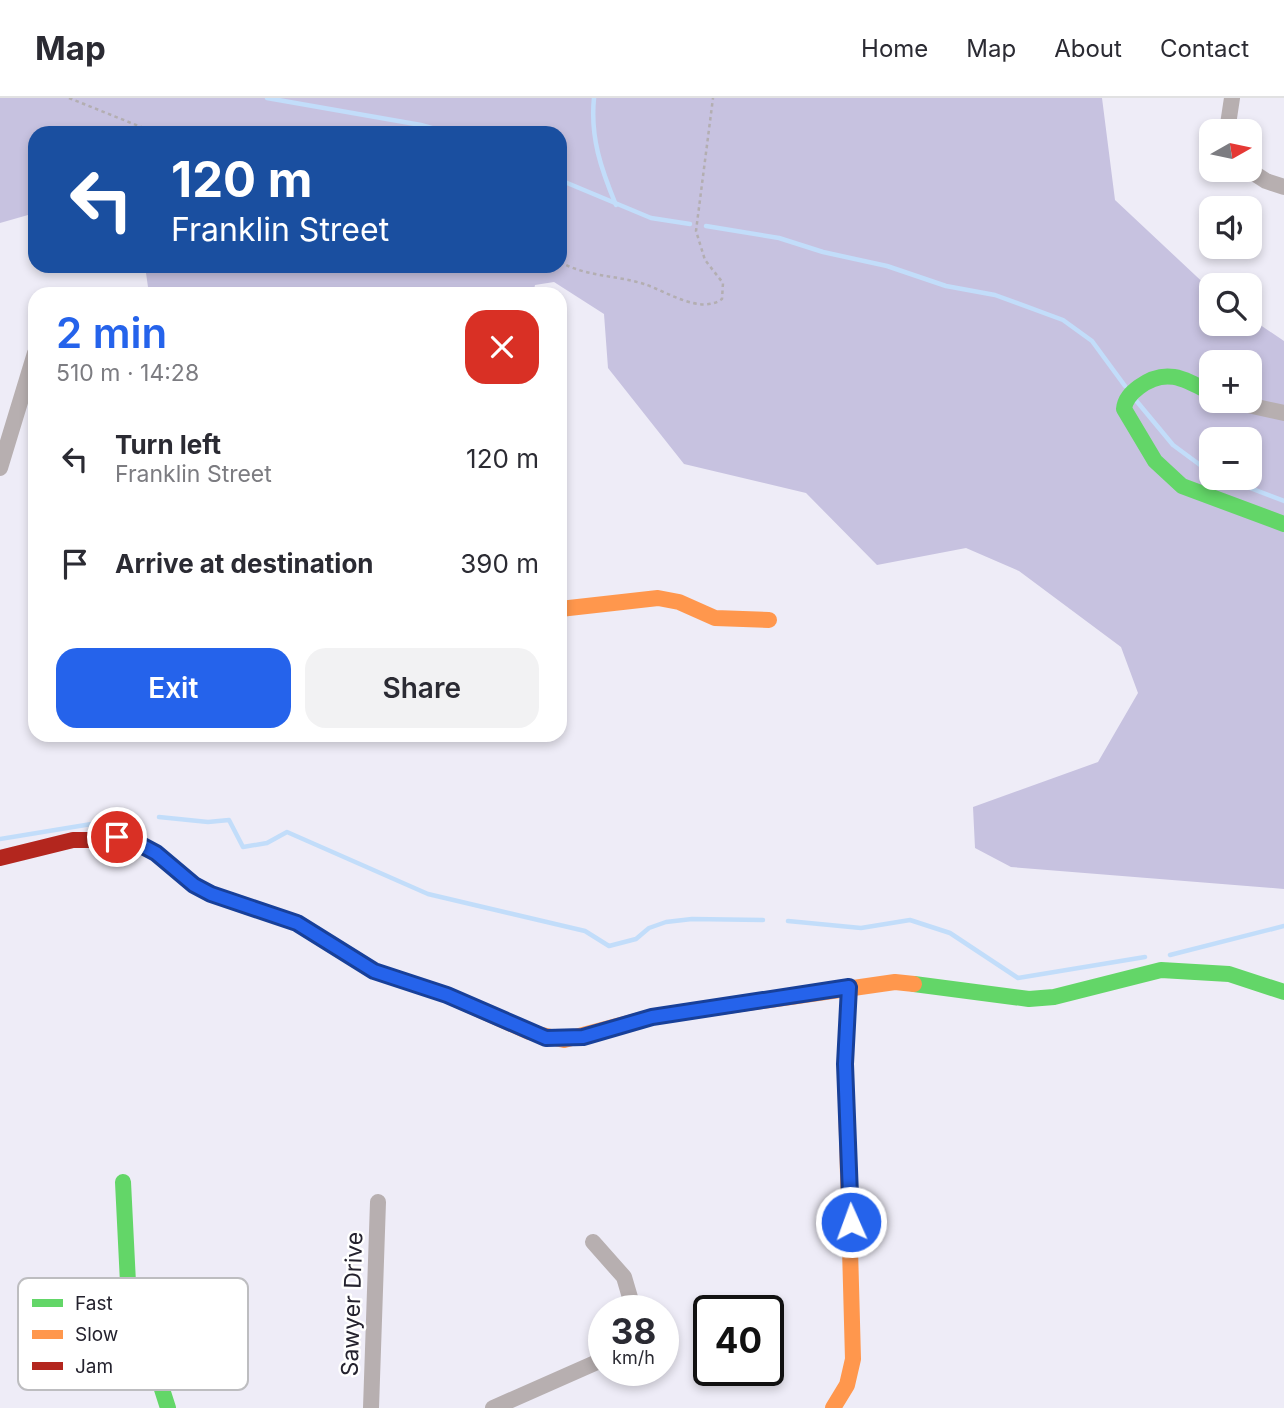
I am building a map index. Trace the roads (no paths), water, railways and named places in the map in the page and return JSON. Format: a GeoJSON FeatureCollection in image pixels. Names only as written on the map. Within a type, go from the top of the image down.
{"type":"FeatureCollection","features":[{"type":"Feature","properties":{"kind":"street"},"geometry":{"type":"LineString","coordinates":[[1229,119],[1233,98]]}},
{"type":"Feature","properties":{"kind":"street"},"geometry":{"type":"LineString","coordinates":[[1262,180],[1284,187]]}},
{"type":"Feature","properties":{"kind":"street"},"geometry":{"type":"LineString","coordinates":[[1199,387],[1171,374],[1161,373],[1127,397],[1124,409],[1148,453],[1168,476],[1182,486],[1284,524]]}},
{"type":"Feature","properties":{"kind":"street"},"geometry":{"type":"LineString","coordinates":[[0,468],[28,376]]}},
{"type":"Feature","properties":{"kind":"street"},"geometry":{"type":"LineString","coordinates":[[1262,408],[1284,413]]}},
{"type":"Feature","properties":{"kind":"street"},"geometry":{"type":"LineString","coordinates":[[567,608],[658,598],[679,602],[715,618],[769,620]]}},
{"type":"Feature","properties":{"kind":"street"},"geometry":{"type":"LineString","coordinates":[[0,858],[73,840],[129,840],[156,853],[194,885],[211,894],[297,923],[374,971],[447,995],[546,1038],[583,1037],[652,1017],[849,987],[916,982],[1029,999],[1054,997],[1161,970],[1229,974],[1284,992]]}},
{"type":"Feature","properties":{"kind":"street"},"geometry":{"type":"LineString","coordinates":[[833,1408],[847,1385],[853,1359],[845,1064],[849,987]]}},
{"type":"Feature","properties":{"kind":"street"},"geometry":{"type":"LineString","coordinates":[[123,1182],[128,1278]]}},
{"type":"Feature","properties":{"kind":"street","name":"Sawyer Drive"},"geometry":{"type":"LineString","coordinates":[[371,1408],[379,1202]]}},
{"type":"Feature","properties":{"kind":"street"},"geometry":{"type":"LineString","coordinates":[[593,1242],[624,1278],[629,1295]]}},
{"type":"Feature","properties":{"kind":"street"},"geometry":{"type":"LineString","coordinates":[[493,1408],[588,1366]]}},
{"type":"Feature","properties":{"kind":"street"},"geometry":{"type":"LineString","coordinates":[[162,1390],[168,1408]]}},
{"type":"Feature","properties":{"kind":"waterway"},"geometry":{"type":"LineString","coordinates":[[267,98],[424,126]]}},
{"type":"Feature","properties":{"kind":"waterway"},"geometry":{"type":"LineString","coordinates":[[594,98],[598,153],[616,205]]}},
{"type":"Feature","properties":{"kind":"waterway"},"geometry":{"type":"LineString","coordinates":[[567,183],[651,218],[690,224]]}},
{"type":"Feature","properties":{"kind":"waterway"},"geometry":{"type":"LineString","coordinates":[[706,226],[779,238],[823,252],[887,266],[946,286],[995,295],[1063,320],[1092,341],[1125,386]]}},
{"type":"Feature","properties":{"kind":"waterway"},"geometry":{"type":"LineString","coordinates":[[1134,398],[1173,445],[1199,464]]}},
{"type":"Feature","properties":{"kind":"waterway"},"geometry":{"type":"LineString","coordinates":[[1255,490],[1284,501]]}},
{"type":"Feature","properties":{"kind":"waterway"},"geometry":{"type":"LineString","coordinates":[[159,817],[208,822],[229,820],[243,847],[267,843],[287,832],[428,894],[585,931],[609,946],[636,939],[649,928],[666,922],[692,919],[763,920]]}},
{"type":"Feature","properties":{"kind":"waterway"},"geometry":{"type":"LineString","coordinates":[[0,839],[128,818]]}},
{"type":"Feature","properties":{"kind":"waterway"},"geometry":{"type":"LineString","coordinates":[[788,921],[861,928],[910,920],[950,933],[1018,978],[1145,957]]}},
{"type":"Feature","properties":{"kind":"waterway"},"geometry":{"type":"LineString","coordinates":[[1170,955],[1284,926]]}}]}
